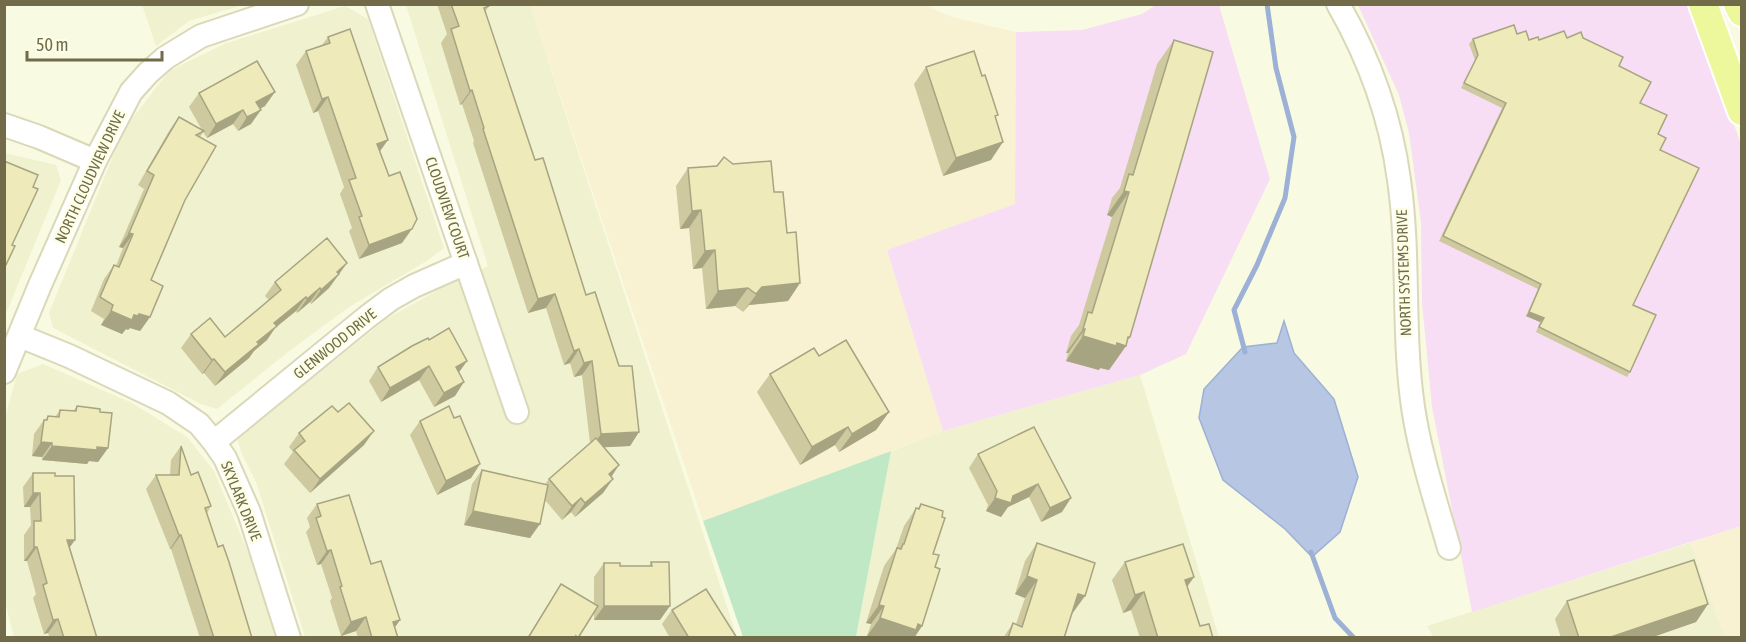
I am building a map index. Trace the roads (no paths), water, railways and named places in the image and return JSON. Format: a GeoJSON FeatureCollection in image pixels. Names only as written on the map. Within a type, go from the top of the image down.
{"type":"FeatureCollection","features":[{"type":"Feature","properties":{"kind":"main road"},"geometry":{"type":"LineString","coordinates":[[1703,4],[1742,111]]}},
{"type":"Feature","properties":{"kind":"main road"},"geometry":{"type":"LineString","coordinates":[[1738,4],[1742,12]]}},
{"type":"Feature","properties":{"kind":"street","name":"NORTH CLOUDVIEW DRIVE"},"geometry":{"type":"LineString","coordinates":[[4,372],[95,161],[131,92],[165,58],[201,36],[297,4]]}},
{"type":"Feature","properties":{"kind":"street","name":"CLOUDVIEW COURT"},"geometry":{"type":"LineString","coordinates":[[377,4],[517,412]]}},
{"type":"Feature","properties":{"kind":"street","name":"NORTH SYSTEMS DRIVE"},"geometry":{"type":"LineString","coordinates":[[1338,4],[1380,96],[1395,155],[1400,182],[1405,242],[1407,343],[1413,408],[1449,548]]}},
{"type":"Feature","properties":{"kind":"street"},"geometry":{"type":"LineString","coordinates":[[4,125],[95,161]]}},
{"type":"Feature","properties":{"kind":"street","name":"GLENWOOD DRIVE"},"geometry":{"type":"LineString","coordinates":[[214,442],[391,299],[466,263]]}},
{"type":"Feature","properties":{"kind":"street","name":"SKYLARK DRIVE"},"geometry":{"type":"LineString","coordinates":[[20,336],[69,356],[168,403],[199,424],[225,458],[249,512],[289,638]]}},
{"type":"Feature","properties":{"kind":"water"},"geometry":{"type":"Polygon","coordinates":[[[1284,321],[1294,353],[1334,399],[1358,477],[1340,532],[1312,557],[1285,529],[1223,480],[1199,418],[1204,389],[1243,347],[1277,343],[1284,321]]]}},
{"type":"Feature","properties":{"kind":"waterway"},"geometry":{"type":"LineString","coordinates":[[1245,352],[1234,310],[1257,265],[1285,198],[1294,137],[1276,68],[1267,4]]}},
{"type":"Feature","properties":{"kind":"waterway"},"geometry":{"type":"LineString","coordinates":[[1311,552],[1335,618],[1354,638]]}}]}
